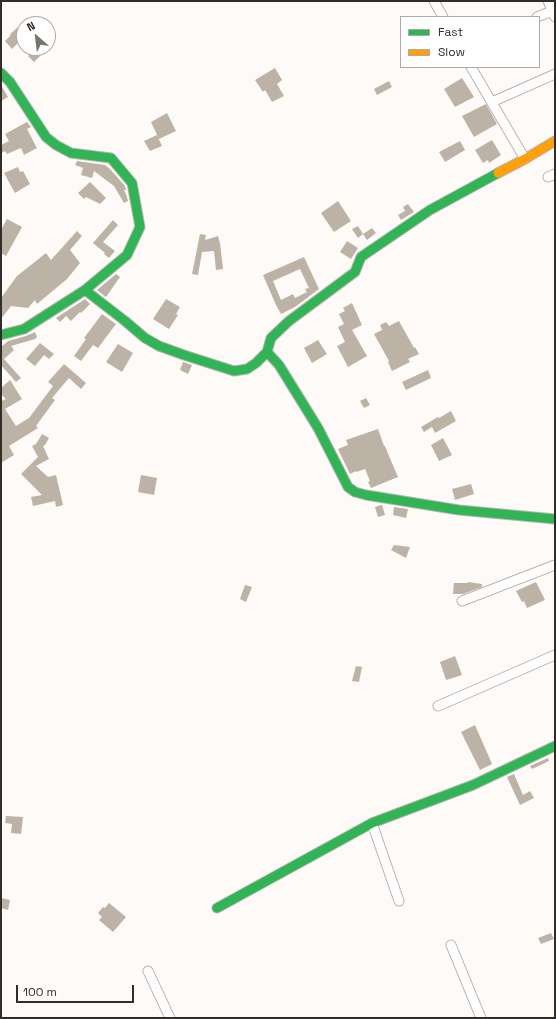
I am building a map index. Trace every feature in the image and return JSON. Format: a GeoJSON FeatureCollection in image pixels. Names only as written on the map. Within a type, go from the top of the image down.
{"type":"FeatureCollection","features":[{"type":"Feature","properties":{"kind":"street"},"geometry":{"type":"LineString","coordinates":[[434,1],[442,16]]}},
{"type":"Feature","properties":{"kind":"street"},"geometry":{"type":"LineString","coordinates":[[540,16],[554,13],[548,1]]}},
{"type":"Feature","properties":{"kind":"street"},"geometry":{"type":"LineString","coordinates":[[472,68],[525,159]]}},
{"type":"Feature","properties":{"kind":"street"},"geometry":{"type":"LineString","coordinates":[[1,73],[10,82],[46,137],[56,145],[71,153],[111,158],[132,183],[140,227],[127,255],[85,290],[24,329],[1,335]]}},
{"type":"Feature","properties":{"kind":"street"},"geometry":{"type":"LineString","coordinates":[[492,102],[555,74]]}},
{"type":"Feature","properties":{"kind":"street"},"geometry":{"type":"LineString","coordinates":[[85,290],[145,338],[159,346],[234,371],[247,369],[256,363],[267,352],[271,338],[289,321],[355,272],[361,257],[430,210],[555,142]]}},
{"type":"Feature","properties":{"kind":"street"},"geometry":{"type":"LineString","coordinates":[[267,352],[279,365],[318,428],[348,487],[355,492],[459,510],[555,519]]}},
{"type":"Feature","properties":{"kind":"street"},"geometry":{"type":"LineString","coordinates":[[462,601],[555,565]]}},
{"type":"Feature","properties":{"kind":"street"},"geometry":{"type":"LineString","coordinates":[[438,706],[555,655]]}},
{"type":"Feature","properties":{"kind":"street"},"geometry":{"type":"LineString","coordinates":[[217,908],[372,823],[473,785],[555,746]]}},
{"type":"Feature","properties":{"kind":"street"},"geometry":{"type":"LineString","coordinates":[[372,823],[399,901]]}},
{"type":"Feature","properties":{"kind":"street"},"geometry":{"type":"LineString","coordinates":[[451,945],[481,1018]]}},
{"type":"Feature","properties":{"kind":"street"},"geometry":{"type":"LineString","coordinates":[[148,971],[170,1018]]}},
{"type":"Feature","properties":{"kind":"building"},"geometry":{"type":"Polygon","coordinates":[[[16,29],[16,45],[12,49],[5,41],[11,35],[10,34],[16,29]]]}},
{"type":"Feature","properties":{"kind":"building"},"geometry":{"type":"Polygon","coordinates":[[[28,56],[40,56],[34,62],[28,56]]]}},
{"type":"Feature","properties":{"kind":"building"},"geometry":{"type":"Polygon","coordinates":[[[275,68],[282,80],[277,84],[284,96],[272,102],[265,90],[263,92],[255,80],[275,68]]]}},
{"type":"Feature","properties":{"kind":"building"},"geometry":{"type":"Polygon","coordinates":[[[462,78],[474,97],[455,107],[444,89],[462,78]]]}},
{"type":"Feature","properties":{"kind":"building"},"geometry":{"type":"Polygon","coordinates":[[[389,81],[392,87],[377,95],[374,89],[389,81]]]}},
{"type":"Feature","properties":{"kind":"building"},"geometry":{"type":"Polygon","coordinates":[[[1,85],[8,97],[1,101],[1,85]]]}},
{"type":"Feature","properties":{"kind":"building"},"geometry":{"type":"Polygon","coordinates":[[[486,104],[497,124],[474,137],[462,116],[486,104]]]}},
{"type":"Feature","properties":{"kind":"building"},"geometry":{"type":"Polygon","coordinates":[[[167,113],[176,131],[159,139],[151,122],[167,113]]]}},
{"type":"Feature","properties":{"kind":"building"},"geometry":{"type":"Polygon","coordinates":[[[27,122],[31,127],[27,129],[37,148],[24,155],[21,148],[7,154],[5,151],[1,153],[1,145],[9,141],[5,134],[27,122]]]}},
{"type":"Feature","properties":{"kind":"building"},"geometry":{"type":"Polygon","coordinates":[[[157,135],[162,146],[150,151],[144,141],[157,135]]]}},
{"type":"Feature","properties":{"kind":"building"},"geometry":{"type":"Polygon","coordinates":[[[492,140],[501,155],[489,163],[488,160],[483,163],[475,150],[492,140]]]}},
{"type":"Feature","properties":{"kind":"building"},"geometry":{"type":"Polygon","coordinates":[[[460,141],[465,150],[445,162],[439,152],[460,141]]]}},
{"type":"Feature","properties":{"kind":"building"},"geometry":{"type":"Polygon","coordinates":[[[77,161],[105,165],[125,186],[126,190],[124,190],[128,201],[124,203],[114,186],[94,171],[92,178],[81,175],[83,168],[75,165],[77,161]]]}},
{"type":"Feature","properties":{"kind":"building"},"geometry":{"type":"Polygon","coordinates":[[[18,167],[20,172],[23,171],[30,184],[15,193],[4,173],[18,167]]]}},
{"type":"Feature","properties":{"kind":"building"},"geometry":{"type":"Polygon","coordinates":[[[90,182],[106,198],[100,204],[86,197],[84,199],[78,193],[90,182]]]}},
{"type":"Feature","properties":{"kind":"building"},"geometry":{"type":"Polygon","coordinates":[[[338,201],[351,221],[334,232],[321,213],[338,201]]]}},
{"type":"Feature","properties":{"kind":"building"},"geometry":{"type":"Polygon","coordinates":[[[408,204],[414,212],[401,220],[398,215],[405,211],[403,207],[408,204]]]}},
{"type":"Feature","properties":{"kind":"building"},"geometry":{"type":"Polygon","coordinates":[[[7,219],[22,227],[6,256],[1,253],[1,230],[7,219]]]}},
{"type":"Feature","properties":{"kind":"building"},"geometry":{"type":"Polygon","coordinates":[[[113,220],[118,225],[103,242],[115,251],[109,258],[93,243],[113,220]]]}},
{"type":"Feature","properties":{"kind":"building"},"geometry":{"type":"Polygon","coordinates":[[[358,226],[363,234],[358,238],[352,229],[358,226]]]}},
{"type":"Feature","properties":{"kind":"building"},"geometry":{"type":"Polygon","coordinates":[[[372,228],[376,233],[367,240],[363,234],[372,228]]]}},
{"type":"Feature","properties":{"kind":"building"},"geometry":{"type":"Polygon","coordinates":[[[77,231],[82,236],[70,250],[80,263],[67,279],[37,304],[35,300],[28,308],[11,306],[1,319],[1,298],[17,276],[46,253],[51,260],[77,231]]]}},
{"type":"Feature","properties":{"kind":"building"},"geometry":{"type":"Polygon","coordinates":[[[200,234],[206,235],[205,240],[218,236],[223,269],[216,270],[214,251],[202,252],[198,275],[192,274],[200,234]]]}},
{"type":"Feature","properties":{"kind":"building"},"geometry":{"type":"Polygon","coordinates":[[[347,241],[358,248],[351,259],[340,252],[347,241]]]}},
{"type":"Feature","properties":{"kind":"building"},"geometry":{"type":"Polygon","coordinates":[[[304,257],[319,289],[295,307],[281,314],[263,275],[304,257]],[[300,269],[273,281],[281,300],[293,294],[295,298],[307,292],[305,289],[309,288],[300,269]]]}},
{"type":"Feature","properties":{"kind":"building"},"geometry":{"type":"Polygon","coordinates":[[[116,274],[120,277],[106,297],[97,290],[116,274]]]}},
{"type":"Feature","properties":{"kind":"building"},"geometry":{"type":"Polygon","coordinates":[[[85,299],[90,304],[71,321],[66,316],[60,322],[56,318],[85,299]]]}},
{"type":"Feature","properties":{"kind":"building"},"geometry":{"type":"Polygon","coordinates":[[[166,299],[180,307],[176,314],[178,315],[169,329],[153,319],[166,299]]]}},
{"type":"Feature","properties":{"kind":"building"},"geometry":{"type":"Polygon","coordinates":[[[352,303],[362,325],[352,330],[367,356],[348,367],[337,346],[345,342],[338,327],[344,324],[339,314],[345,311],[343,308],[352,303]]]}},
{"type":"Feature","properties":{"kind":"building"},"geometry":{"type":"Polygon","coordinates":[[[102,314],[116,324],[98,348],[93,345],[81,361],[74,356],[86,339],[84,338],[102,314]]]}},
{"type":"Feature","properties":{"kind":"building"},"geometry":{"type":"Polygon","coordinates":[[[399,321],[419,354],[408,359],[410,362],[392,371],[388,362],[389,361],[374,334],[382,330],[380,325],[386,322],[389,326],[399,321]]]}},
{"type":"Feature","properties":{"kind":"building"},"geometry":{"type":"Polygon","coordinates":[[[35,332],[37,337],[35,339],[11,346],[14,350],[4,359],[21,378],[16,382],[1,365],[1,347],[8,341],[35,332]]]}},
{"type":"Feature","properties":{"kind":"building"},"geometry":{"type":"Polygon","coordinates":[[[318,340],[327,354],[312,363],[304,348],[318,340]]]}},
{"type":"Feature","properties":{"kind":"building"},"geometry":{"type":"Polygon","coordinates":[[[40,343],[54,354],[49,359],[44,355],[35,366],[26,359],[40,343]]]}},
{"type":"Feature","properties":{"kind":"building"},"geometry":{"type":"Polygon","coordinates":[[[118,344],[133,353],[122,372],[106,362],[118,344]]]}},
{"type":"Feature","properties":{"kind":"building"},"geometry":{"type":"Polygon","coordinates":[[[183,362],[192,365],[188,374],[180,370],[183,362]]]}},
{"type":"Feature","properties":{"kind":"building"},"geometry":{"type":"Polygon","coordinates":[[[64,364],[86,383],[81,389],[69,378],[52,398],[55,400],[36,426],[38,428],[9,446],[14,455],[1,463],[1,401],[6,399],[1,394],[1,388],[10,380],[22,399],[5,409],[16,426],[29,418],[53,386],[48,382],[64,364]]]}},
{"type":"Feature","properties":{"kind":"building"},"geometry":{"type":"Polygon","coordinates":[[[428,370],[431,378],[406,390],[402,382],[428,370]]]}},
{"type":"Feature","properties":{"kind":"building"},"geometry":{"type":"Polygon","coordinates":[[[366,398],[370,405],[364,408],[360,401],[366,398]]]}},
{"type":"Feature","properties":{"kind":"building"},"geometry":{"type":"Polygon","coordinates":[[[451,411],[456,421],[435,433],[432,427],[424,432],[421,427],[451,411]]]}},
{"type":"Feature","properties":{"kind":"building"},"geometry":{"type":"Polygon","coordinates":[[[378,429],[398,477],[371,488],[365,469],[350,474],[338,449],[348,445],[346,440],[378,429]]]}},
{"type":"Feature","properties":{"kind":"building"},"geometry":{"type":"Polygon","coordinates":[[[42,434],[49,438],[43,446],[49,459],[36,466],[48,477],[56,475],[63,505],[56,507],[55,501],[33,506],[31,497],[42,495],[21,474],[38,457],[32,446],[36,444],[42,434]]]}},
{"type":"Feature","properties":{"kind":"building"},"geometry":{"type":"Polygon","coordinates":[[[443,438],[452,455],[439,461],[431,445],[443,438]]]}},
{"type":"Feature","properties":{"kind":"building"},"geometry":{"type":"Polygon","coordinates":[[[141,475],[157,478],[154,495],[138,492],[141,475]]]}},
{"type":"Feature","properties":{"kind":"building"},"geometry":{"type":"Polygon","coordinates":[[[471,484],[474,494],[455,500],[452,489],[471,484]]]}},
{"type":"Feature","properties":{"kind":"building"},"geometry":{"type":"Polygon","coordinates":[[[382,505],[385,515],[378,517],[375,507],[382,505]]]}},
{"type":"Feature","properties":{"kind":"building"},"geometry":{"type":"Polygon","coordinates":[[[394,507],[408,509],[406,518],[393,515],[394,507]]]}},
{"type":"Feature","properties":{"kind":"building"},"geometry":{"type":"Polygon","coordinates":[[[394,545],[410,547],[406,558],[391,550],[394,545]]]}},
{"type":"Feature","properties":{"kind":"building"},"geometry":{"type":"Polygon","coordinates":[[[468,582],[482,584],[482,587],[463,594],[453,594],[454,583],[468,582]]]}},
{"type":"Feature","properties":{"kind":"building"},"geometry":{"type":"Polygon","coordinates":[[[536,582],[545,600],[527,608],[524,601],[522,602],[516,591],[536,582]]]}},
{"type":"Feature","properties":{"kind":"building"},"geometry":{"type":"Polygon","coordinates":[[[245,585],[252,587],[246,602],[240,599],[245,585]]]}},
{"type":"Feature","properties":{"kind":"building"},"geometry":{"type":"Polygon","coordinates":[[[455,656],[462,675],[446,680],[440,662],[455,656]]]}},
{"type":"Feature","properties":{"kind":"building"},"geometry":{"type":"Polygon","coordinates":[[[356,666],[362,667],[359,682],[352,681],[356,666]]]}},
{"type":"Feature","properties":{"kind":"building"},"geometry":{"type":"Polygon","coordinates":[[[475,725],[492,764],[480,770],[461,732],[475,725]]]}},
{"type":"Feature","properties":{"kind":"building"},"geometry":{"type":"Polygon","coordinates":[[[548,758],[549,761],[532,769],[530,766],[548,758]]]}},
{"type":"Feature","properties":{"kind":"building"},"geometry":{"type":"Polygon","coordinates":[[[514,774],[523,795],[530,791],[534,798],[520,805],[507,777],[514,774]]]}},
{"type":"Feature","properties":{"kind":"building"},"geometry":{"type":"Polygon","coordinates":[[[6,816],[23,817],[21,834],[11,833],[12,824],[5,823],[6,816]]]}},
{"type":"Feature","properties":{"kind":"building"},"geometry":{"type":"Polygon","coordinates":[[[1,898],[10,900],[8,910],[1,908],[1,898]]]}},
{"type":"Feature","properties":{"kind":"building"},"geometry":{"type":"Polygon","coordinates":[[[109,903],[126,917],[113,932],[99,920],[102,917],[98,913],[109,903]]]}},
{"type":"Feature","properties":{"kind":"building"},"geometry":{"type":"Polygon","coordinates":[[[551,933],[554,939],[541,944],[538,938],[551,933]]]}},
{"type":"Feature","properties":{"kind":"traffic: fast"},"geometry":{"type":"LineString","coordinates":[[1,73],[10,82],[46,137],[56,145],[71,153],[111,158],[132,183],[140,227],[127,255],[85,290]]}},
{"type":"Feature","properties":{"kind":"traffic: fast"},"geometry":{"type":"LineString","coordinates":[[267,352],[271,338],[289,321],[355,272],[361,257],[430,210],[498,173]]}},
{"type":"Feature","properties":{"kind":"traffic: fast"},"geometry":{"type":"LineString","coordinates":[[1,335],[24,329],[85,290],[145,338],[159,346],[184,355],[234,371],[247,369],[256,363],[267,352]]}},
{"type":"Feature","properties":{"kind":"traffic: fast"},"geometry":{"type":"LineString","coordinates":[[267,352],[279,365],[318,428],[348,487],[355,492],[459,510],[555,519]]}},
{"type":"Feature","properties":{"kind":"traffic: fast"},"geometry":{"type":"LineString","coordinates":[[217,908],[372,823],[473,785],[555,746]]}},
{"type":"Feature","properties":{"kind":"traffic: slow"},"geometry":{"type":"LineString","coordinates":[[498,173],[555,141]]}}]}
